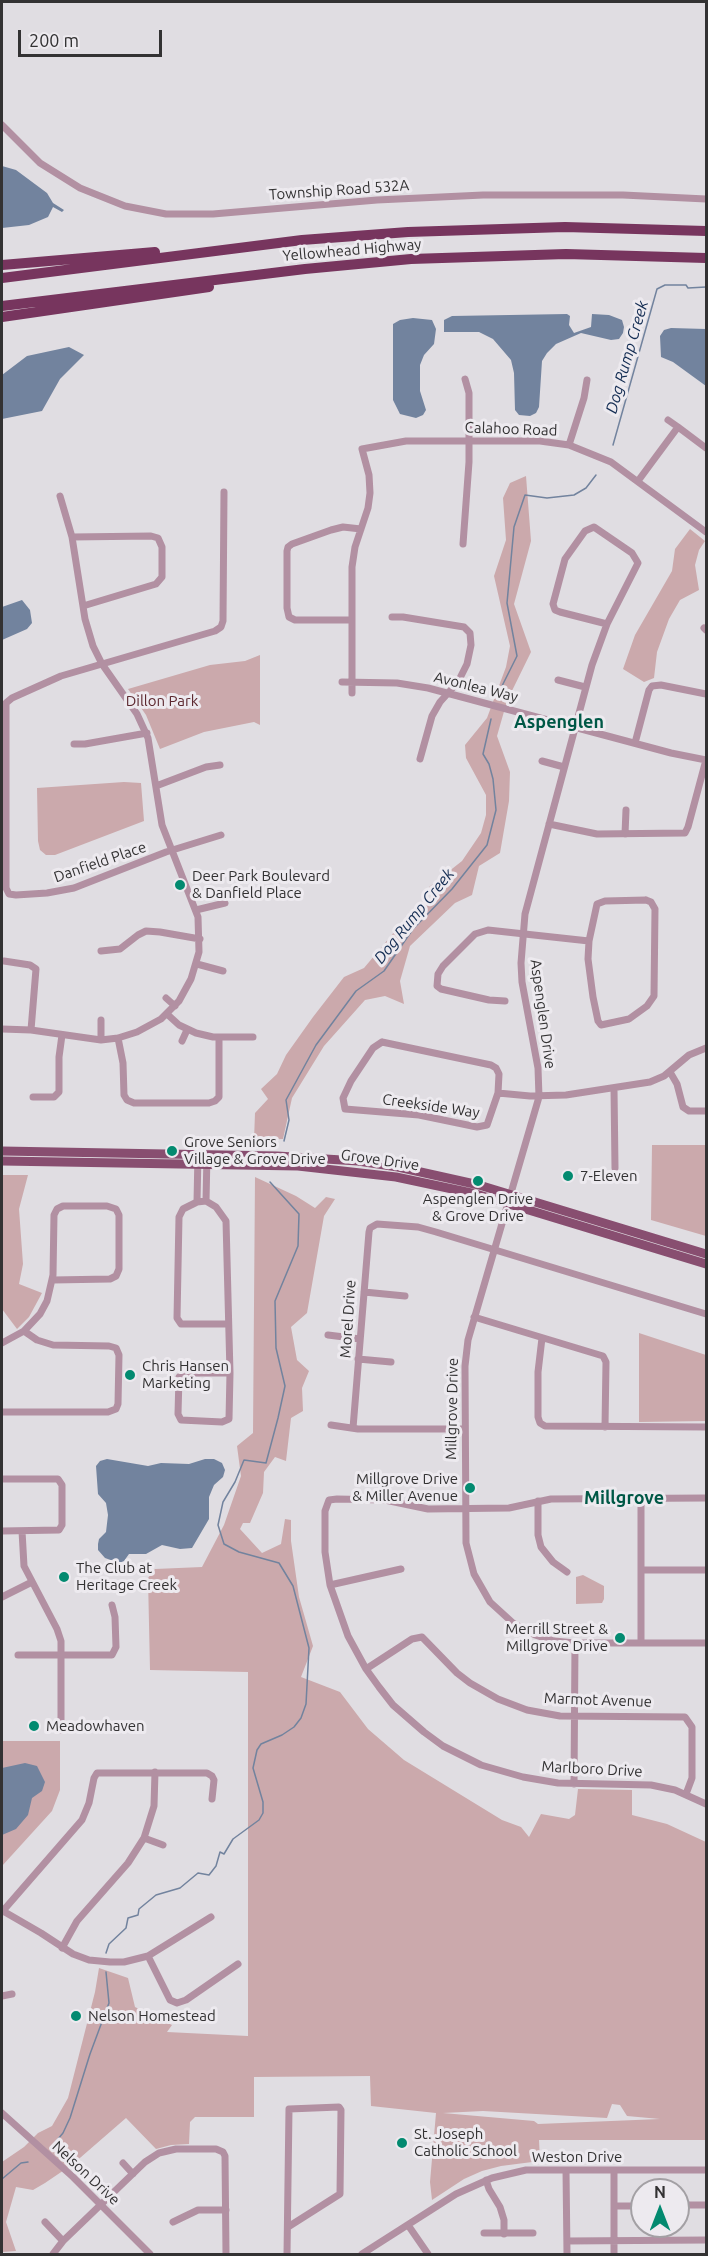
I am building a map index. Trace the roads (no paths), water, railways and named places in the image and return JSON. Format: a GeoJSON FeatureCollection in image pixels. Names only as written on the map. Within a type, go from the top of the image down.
{"type":"FeatureCollection","features":[{"type":"Feature","properties":{"kind":"highway","name":"Yellowhead Highway"},"geometry":{"type":"LineString","coordinates":[[2,278],[302,240],[408,232],[506,227],[605,227],[706,231]]}},
{"type":"Feature","properties":{"kind":"highway"},"geometry":{"type":"LineString","coordinates":[[2,265],[239,243],[302,240]]}},
{"type":"Feature","properties":{"kind":"highway","name":"Yellowhead Highway"},"geometry":{"type":"LineString","coordinates":[[2,306],[319,267],[411,259],[507,255],[706,258]]}},
{"type":"Feature","properties":{"kind":"highway"},"geometry":{"type":"LineString","coordinates":[[2,317],[300,274],[319,267]]}},
{"type":"Feature","properties":{"kind":"main road","name":"Grove Drive"},"geometry":{"type":"LineString","coordinates":[[2,1151],[202,1159],[356,1171],[510,1199],[706,1254]]}},
{"type":"Feature","properties":{"kind":"main road","name":"Grove Drive"},"geometry":{"type":"LineString","coordinates":[[2,1161],[202,1159]]}},
{"type":"Feature","properties":{"kind":"main road","name":"Grove Drive"},"geometry":{"type":"LineString","coordinates":[[510,1199],[706,1264]]}},
{"type":"Feature","properties":{"kind":"street","name":"Township Road 532A"},"geometry":{"type":"LineString","coordinates":[[2,125],[40,163],[80,189],[125,206],[166,213],[213,214],[377,200],[483,195],[623,195],[706,199]]}},
{"type":"Feature","properties":{"kind":"street"},"geometry":{"type":"LineString","coordinates":[[463,544],[469,393],[465,379]]}},
{"type":"Feature","properties":{"kind":"street"},"geometry":{"type":"LineString","coordinates":[[569,445],[587,381]]}},
{"type":"Feature","properties":{"kind":"street"},"geometry":{"type":"LineString","coordinates":[[668,420],[706,448]]}},
{"type":"Feature","properties":{"kind":"street"},"geometry":{"type":"LineString","coordinates":[[638,481],[678,427]]}},
{"type":"Feature","properties":{"kind":"street","name":"Calahoo Road"},"geometry":{"type":"LineString","coordinates":[[361,529],[370,493],[369,475],[362,449],[406,441],[540,441],[569,445],[611,462],[706,532]]}},
{"type":"Feature","properties":{"kind":"street"},"geometry":{"type":"LineString","coordinates":[[102,664],[215,631],[222,626],[224,492]]}},
{"type":"Feature","properties":{"kind":"street"},"geometry":{"type":"LineString","coordinates":[[2,1029],[31,1030],[101,1040],[118,1038],[146,1028],[167,1014],[185,992],[197,964],[200,939],[196,910],[160,817],[152,752],[147,734],[137,714],[102,664],[91,640],[72,537],[60,496]]}},
{"type":"Feature","properties":{"kind":"street"},"geometry":{"type":"LineString","coordinates":[[352,620],[295,620],[289,617],[287,551],[292,544],[343,527],[361,529],[352,567],[352,620],[352,693]]}},
{"type":"Feature","properties":{"kind":"street","name":"Aspenglen Drive"},"geometry":{"type":"LineString","coordinates":[[510,1199],[539,1097],[538,1068],[522,982],[521,963],[523,935],[532,883],[585,687],[607,624],[638,563],[637,557],[594,527],[585,531],[565,559],[554,599],[555,610],[607,624]]}},
{"type":"Feature","properties":{"kind":"street"},"geometry":{"type":"LineString","coordinates":[[72,537],[151,536],[158,538],[162,547],[162,577],[156,584],[83,606]]}},
{"type":"Feature","properties":{"kind":"street"},"geometry":{"type":"LineString","coordinates":[[392,617],[464,627],[469,630],[471,645],[467,664],[458,682],[432,716],[420,759]]}},
{"type":"Feature","properties":{"kind":"street","name":"Danfield Place"},"geometry":{"type":"LineString","coordinates":[[102,664],[61,676],[12,698],[6,704],[6,890],[9,894],[16,895],[68,890],[171,850]]}},
{"type":"Feature","properties":{"kind":"street"},"geometry":{"type":"LineString","coordinates":[[558,680],[585,687]]}},
{"type":"Feature","properties":{"kind":"street","name":"Avonlea Way"},"geometry":{"type":"LineString","coordinates":[[342,682],[397,683],[448,693],[706,760]]}},
{"type":"Feature","properties":{"kind":"street"},"geometry":{"type":"LineString","coordinates":[[635,743],[652,686],[661,685],[706,694]]}},
{"type":"Feature","properties":{"kind":"street"},"geometry":{"type":"LineString","coordinates":[[74,744],[147,734]]}},
{"type":"Feature","properties":{"kind":"street"},"geometry":{"type":"LineString","coordinates":[[549,824],[589,833],[685,832],[706,760]]}},
{"type":"Feature","properties":{"kind":"street"},"geometry":{"type":"LineString","coordinates":[[542,761],[564,767]]}},
{"type":"Feature","properties":{"kind":"street"},"geometry":{"type":"LineString","coordinates":[[156,786],[206,766],[220,765]]}},
{"type":"Feature","properties":{"kind":"street"},"geometry":{"type":"LineString","coordinates":[[625,834],[626,810]]}},
{"type":"Feature","properties":{"kind":"street"},"geometry":{"type":"LineString","coordinates":[[171,850],[221,836]]}},
{"type":"Feature","properties":{"kind":"street"},"geometry":{"type":"LineString","coordinates":[[646,900],[653,904],[654,996],[647,1006],[629,1019],[606,1025],[598,1021],[589,972],[589,941],[599,902],[646,900]]}},
{"type":"Feature","properties":{"kind":"street"},"geometry":{"type":"LineString","coordinates":[[196,910],[225,903]]}},
{"type":"Feature","properties":{"kind":"street"},"geometry":{"type":"LineString","coordinates":[[505,1001],[489,1000],[441,989],[436,982],[438,974],[449,959],[478,932],[484,930],[589,941]]}},
{"type":"Feature","properties":{"kind":"street"},"geometry":{"type":"LineString","coordinates":[[101,951],[120,949],[146,931],[200,939]]}},
{"type":"Feature","properties":{"kind":"street"},"geometry":{"type":"LineString","coordinates":[[4,961],[30,965],[36,969],[31,1030]]}},
{"type":"Feature","properties":{"kind":"street"},"geometry":{"type":"LineString","coordinates":[[197,964],[223,971]]}},
{"type":"Feature","properties":{"kind":"street"},"geometry":{"type":"LineString","coordinates":[[165,998],[175,1006]]}},
{"type":"Feature","properties":{"kind":"street"},"geometry":{"type":"LineString","coordinates":[[167,1014],[187,1030],[219,1037],[253,1037]]}},
{"type":"Feature","properties":{"kind":"street"},"geometry":{"type":"LineString","coordinates":[[100,1020],[101,1040]]}},
{"type":"Feature","properties":{"kind":"street"},"geometry":{"type":"LineString","coordinates":[[182,1041],[187,1030]]}},
{"type":"Feature","properties":{"kind":"street"},"geometry":{"type":"LineString","coordinates":[[33,1097],[51,1098],[59,1092],[59,1057],[62,1035]]}},
{"type":"Feature","properties":{"kind":"street"},"geometry":{"type":"LineString","coordinates":[[118,1038],[123,1063],[124,1095],[127,1100],[134,1103],[209,1103],[219,1097],[219,1037]]}},
{"type":"Feature","properties":{"kind":"street","name":"Creekside Way"},"geometry":{"type":"LineString","coordinates":[[382,1042],[491,1065],[499,1074],[498,1093],[489,1123],[484,1127],[419,1115],[348,1111],[342,1103],[351,1081],[373,1048],[382,1042]]}},
{"type":"Feature","properties":{"kind":"street","name":"Creekside Way"},"geometry":{"type":"LineString","coordinates":[[498,1093],[539,1097],[572,1095],[650,1082],[669,1072],[689,1055],[706,1048]]}},
{"type":"Feature","properties":{"kind":"street"},"geometry":{"type":"LineString","coordinates":[[669,1072],[679,1088],[683,1107],[688,1111],[706,1111]]}},
{"type":"Feature","properties":{"kind":"street"},"geometry":{"type":"LineString","coordinates":[[614,1088],[615,1167]]}},
{"type":"Feature","properties":{"kind":"street"},"geometry":{"type":"LineString","coordinates":[[202,1159],[206,1201]]}},
{"type":"Feature","properties":{"kind":"street"},"geometry":{"type":"LineString","coordinates":[[198,1202],[202,1159]]}},
{"type":"Feature","properties":{"kind":"street","name":"Millgrove Drive"},"geometry":{"type":"LineString","coordinates":[[510,1199],[474,1317],[466,1359],[466,1543],[470,1564],[478,1584],[490,1602],[507,1618],[529,1632],[554,1641],[706,1643]]}},
{"type":"Feature","properties":{"kind":"street"},"geometry":{"type":"LineString","coordinates":[[228,1324],[181,1324],[177,1318],[179,1218],[183,1209],[198,1202],[206,1201],[216,1207],[226,1221],[231,1373],[230,1419],[222,1422],[181,1420],[178,1414],[179,1377],[185,1373],[231,1373]]}},
{"type":"Feature","properties":{"kind":"street"},"geometry":{"type":"LineString","coordinates":[[2,1343],[24,1331],[44,1308],[53,1280],[54,1215],[57,1209],[63,1206],[107,1206],[116,1209],[119,1215],[119,1269],[116,1276],[110,1279],[53,1280]]}},
{"type":"Feature","properties":{"kind":"street","name":"Morel Drive"},"geometry":{"type":"LineString","coordinates":[[353,1428],[369,1232],[370,1228],[377,1224],[418,1227],[706,1314]]}},
{"type":"Feature","properties":{"kind":"street"},"geometry":{"type":"LineString","coordinates":[[364,1292],[405,1296]]}},
{"type":"Feature","properties":{"kind":"street"},"geometry":{"type":"LineString","coordinates":[[474,1317],[600,1355],[605,1359],[605,1427]]}},
{"type":"Feature","properties":{"kind":"street"},"geometry":{"type":"LineString","coordinates":[[2,1412],[108,1412],[116,1409],[118,1404],[119,1355],[116,1348],[53,1345],[37,1340],[24,1331]]}},
{"type":"Feature","properties":{"kind":"street"},"geometry":{"type":"LineString","coordinates":[[328,1335],[360,1339]]}},
{"type":"Feature","properties":{"kind":"street"},"geometry":{"type":"LineString","coordinates":[[542,1338],[538,1372],[540,1423],[550,1427],[706,1427]]}},
{"type":"Feature","properties":{"kind":"street"},"geometry":{"type":"LineString","coordinates":[[358,1359],[391,1362]]}},
{"type":"Feature","properties":{"kind":"street"},"geometry":{"type":"LineString","coordinates":[[331,1425],[353,1428],[465,1429]]}},
{"type":"Feature","properties":{"kind":"street"},"geometry":{"type":"LineString","coordinates":[[2,1479],[56,1479],[62,1482],[61,1528],[54,1531],[2,1531]]}},
{"type":"Feature","properties":{"kind":"street"},"geometry":{"type":"LineString","coordinates":[[641,1498],[641,1643]]}},
{"type":"Feature","properties":{"kind":"street"},"geometry":{"type":"LineString","coordinates":[[465,1508],[509,1508],[551,1499],[706,1498]]}},
{"type":"Feature","properties":{"kind":"street","name":"Marlboro Drive"},"geometry":{"type":"LineString","coordinates":[[465,1508],[420,1508],[372,1499],[329,1500],[325,1511],[325,1552],[330,1585],[341,1621],[366,1669],[379,1687],[408,1719],[424,1732],[481,1765],[523,1777],[574,1784],[651,1785],[686,1794],[706,1804]]}},
{"type":"Feature","properties":{"kind":"street"},"geometry":{"type":"LineString","coordinates":[[538,1501],[538,1535],[541,1547],[553,1562],[567,1572]]}},
{"type":"Feature","properties":{"kind":"street"},"geometry":{"type":"LineString","coordinates":[[22,1531],[23,1562],[59,1633],[62,1656],[62,1730]]}},
{"type":"Feature","properties":{"kind":"street"},"geometry":{"type":"LineString","coordinates":[[330,1585],[401,1569]]}},
{"type":"Feature","properties":{"kind":"street"},"geometry":{"type":"LineString","coordinates":[[641,1570],[706,1570]]}},
{"type":"Feature","properties":{"kind":"street"},"geometry":{"type":"LineString","coordinates":[[2,1597],[32,1582]]}},
{"type":"Feature","properties":{"kind":"street"},"geometry":{"type":"LineString","coordinates":[[18,1655],[107,1656],[114,1653],[115,1617],[112,1605]]}},
{"type":"Feature","properties":{"kind":"street","name":"Marmot Avenue"},"geometry":{"type":"LineString","coordinates":[[366,1669],[412,1639],[422,1637],[456,1672],[498,1699],[544,1714],[682,1716],[692,1727],[692,1778],[686,1794]]}},
{"type":"Feature","properties":{"kind":"street"},"geometry":{"type":"LineString","coordinates":[[574,1784],[575,1643]]}},
{"type":"Feature","properties":{"kind":"street"},"geometry":{"type":"LineString","coordinates":[[212,1798],[214,1784],[210,1774],[102,1772],[95,1775],[89,1803],[82,1820],[2,1912],[32,1927],[77,1956],[96,1961],[124,1962],[148,1956],[212,1917]]}},
{"type":"Feature","properties":{"kind":"street"},"geometry":{"type":"LineString","coordinates":[[62,1948],[77,1921],[128,1863],[144,1838],[154,1806],[155,1772]]}},
{"type":"Feature","properties":{"kind":"street"},"geometry":{"type":"LineString","coordinates":[[144,1838],[163,1845]]}},
{"type":"Feature","properties":{"kind":"street"},"geometry":{"type":"LineString","coordinates":[[148,1956],[170,2000],[177,2003],[186,2000],[238,1964]]}},
{"type":"Feature","properties":{"kind":"street"},"geometry":{"type":"LineString","coordinates":[[2,1996],[12,1994]]}},
{"type":"Feature","properties":{"kind":"street"},"geometry":{"type":"LineString","coordinates":[[287,2254],[287,2114],[289,2109],[339,2107],[341,2110],[340,2194],[288,2227]]}},
{"type":"Feature","properties":{"kind":"street","name":"Nelson Drive"},"geometry":{"type":"LineString","coordinates":[[2,2113],[150,2254]]}},
{"type":"Feature","properties":{"kind":"street"},"geometry":{"type":"LineString","coordinates":[[53,2254],[63,2241],[152,2157],[167,2151],[219,2150],[223,2152],[227,2160],[226,2254]]}},
{"type":"Feature","properties":{"kind":"street"},"geometry":{"type":"LineString","coordinates":[[123,2163],[133,2174]]}},
{"type":"Feature","properties":{"kind":"street","name":"Weston Drive"},"geometry":{"type":"LineString","coordinates":[[362,2254],[456,2194],[489,2179],[526,2170],[706,2170]]}},
{"type":"Feature","properties":{"kind":"street"},"geometry":{"type":"LineString","coordinates":[[566,2170],[567,2254]]}},
{"type":"Feature","properties":{"kind":"street"},"geometry":{"type":"LineString","coordinates":[[614,2170],[614,2254]]}},
{"type":"Feature","properties":{"kind":"street"},"geometry":{"type":"LineString","coordinates":[[489,2179],[489,2189],[495,2196],[504,2220],[504,2234]]}},
{"type":"Feature","properties":{"kind":"street"},"geometry":{"type":"LineString","coordinates":[[690,2205],[706,2205]]}},
{"type":"Feature","properties":{"kind":"street"},"geometry":{"type":"LineString","coordinates":[[614,2206],[630,2206]]}},
{"type":"Feature","properties":{"kind":"street"},"geometry":{"type":"LineString","coordinates":[[173,2222],[198,2210],[226,2210]]}},
{"type":"Feature","properties":{"kind":"street"},"geometry":{"type":"LineString","coordinates":[[45,2222],[63,2241]]}},
{"type":"Feature","properties":{"kind":"street"},"geometry":{"type":"LineString","coordinates":[[408,2225],[428,2254]]}},
{"type":"Feature","properties":{"kind":"street"},"geometry":{"type":"LineString","coordinates":[[484,2233],[533,2233]]}},
{"type":"Feature","properties":{"kind":"street"},"geometry":{"type":"LineString","coordinates":[[567,2241],[706,2240]]}},
{"type":"Feature","properties":{"kind":"water"},"geometry":{"type":"Polygon","coordinates":[[[2,166],[16,170],[47,193],[53,203],[64,210],[62,212],[53,207],[48,217],[29,225],[2,228],[2,166]]]}},
{"type":"Feature","properties":{"kind":"water"},"geometry":{"type":"Polygon","coordinates":[[[567,314],[570,316],[569,325],[574,333],[591,327],[592,314],[609,315],[622,320],[623,333],[619,339],[611,340],[581,333],[556,344],[542,361],[539,407],[536,413],[530,416],[519,415],[515,410],[514,373],[511,360],[493,339],[479,332],[444,332],[444,320],[452,316],[567,314]]]}},
{"type":"Feature","properties":{"kind":"water"},"geometry":{"type":"Polygon","coordinates":[[[413,318],[432,320],[436,329],[434,344],[424,355],[420,365],[420,391],[426,410],[423,415],[416,418],[400,414],[393,400],[393,324],[400,320],[413,318]]]}},
{"type":"Feature","properties":{"kind":"water"},"geometry":{"type":"Polygon","coordinates":[[[671,328],[706,329],[706,386],[673,362],[661,357],[660,336],[664,330],[671,328]]]}},
{"type":"Feature","properties":{"kind":"water"},"geometry":{"type":"Polygon","coordinates":[[[69,347],[84,355],[60,379],[42,411],[2,419],[2,375],[27,356],[69,347]]]}},
{"type":"Feature","properties":{"kind":"water"},"geometry":{"type":"Polygon","coordinates":[[[22,600],[30,610],[32,623],[27,629],[2,640],[2,607],[22,600]]]}},
{"type":"Feature","properties":{"kind":"water"},"geometry":{"type":"Polygon","coordinates":[[[107,1459],[148,1466],[161,1463],[189,1464],[205,1459],[214,1459],[222,1463],[225,1470],[223,1477],[214,1485],[209,1497],[209,1519],[192,1548],[180,1549],[162,1545],[146,1554],[129,1554],[124,1561],[119,1563],[105,1558],[98,1550],[98,1544],[99,1539],[106,1532],[108,1515],[106,1503],[98,1494],[96,1466],[100,1461],[107,1459]]]}},
{"type":"Feature","properties":{"kind":"water"},"geometry":{"type":"Polygon","coordinates":[[[25,1763],[37,1766],[45,1782],[42,1791],[32,1798],[28,1815],[16,1829],[2,1835],[2,1768],[25,1763]]]}},
{"type":"Feature","properties":{"kind":"waterway","name":"Dog Rump Creek"},"geometry":{"type":"LineString","coordinates":[[613,445],[657,289],[665,285],[686,285],[688,288],[706,287]]}},
{"type":"Feature","properties":{"kind":"waterway","name":"Dog Rump Creek"},"geometry":{"type":"LineString","coordinates":[[499,692],[517,656],[507,603],[514,527],[525,495],[547,498],[574,495],[586,488],[596,475]]}},
{"type":"Feature","properties":{"kind":"waterway","name":"Dog Rump Creek"},"geometry":{"type":"LineString","coordinates":[[284,1141],[289,1120],[286,1100],[316,1045],[356,991],[384,971],[413,929],[452,889],[487,845],[496,810],[493,779],[489,764],[483,754],[491,719]]}},
{"type":"Feature","properties":{"kind":"waterway","name":"Dog Rump Creek"},"geometry":{"type":"LineString","coordinates":[[106,1953],[109,1944],[126,1928],[128,1918],[138,1915],[139,1909],[156,1895],[180,1888],[198,1873],[209,1875],[216,1866],[220,1852],[224,1854],[233,1839],[259,1820],[263,1813],[263,1802],[253,1768],[257,1750],[261,1744],[294,1727],[301,1718],[306,1704],[309,1648],[293,1586],[279,1563],[239,1552],[224,1544],[218,1525],[223,1502],[244,1460],[266,1463],[285,1386],[276,1348],[275,1301],[298,1246],[299,1214],[270,1182]]}},
{"type":"Feature","properties":{"kind":"waterway","name":"Dog Rump Creek"},"geometry":{"type":"LineString","coordinates":[[53,2145],[63,2133],[70,2118],[109,2003],[106,1972]]}},
{"type":"Feature","properties":{"kind":"waterway","name":"Dog Rump Creek"},"geometry":{"type":"LineString","coordinates":[[2,2179],[21,2163],[28,2162]]}},
{"type":"Feature","properties":{"kind":"place","name":"Deer Park Boulevard & Danfield Place"},"geometry":{"type":"Point","coordinates":[180,885]}},
{"type":"Feature","properties":{"kind":"place","name":"Grove Seniors Village & Grove Drive"},"geometry":{"type":"Point","coordinates":[172,1151]}},
{"type":"Feature","properties":{"kind":"place","name":"7-Eleven"},"geometry":{"type":"Point","coordinates":[568,1176]}},
{"type":"Feature","properties":{"kind":"place","name":"Aspenglen Drive & Grove Drive"},"geometry":{"type":"Point","coordinates":[478,1181]}},
{"type":"Feature","properties":{"kind":"place","name":"Chris Hansen Marketing"},"geometry":{"type":"Point","coordinates":[130,1375]}},
{"type":"Feature","properties":{"kind":"place","name":"Millgrove Drive & Miller Avenue"},"geometry":{"type":"Point","coordinates":[470,1488]}},
{"type":"Feature","properties":{"kind":"place","name":"The Club at Heritage Creek"},"geometry":{"type":"Point","coordinates":[64,1577]}},
{"type":"Feature","properties":{"kind":"place","name":"Merrill Street & Millgrove Drive"},"geometry":{"type":"Point","coordinates":[620,1638]}},
{"type":"Feature","properties":{"kind":"place","name":"Meadowhaven"},"geometry":{"type":"Point","coordinates":[34,1726]}},
{"type":"Feature","properties":{"kind":"place","name":"Nelson Homestead"},"geometry":{"type":"Point","coordinates":[76,2016]}},
{"type":"Feature","properties":{"kind":"place","name":"St. Joseph Catholic School"},"geometry":{"type":"Point","coordinates":[402,2143]}},
{"type":"Feature","properties":{"kind":"district","name":"Aspenglen"},"geometry":{"type":"Point","coordinates":[559,722]}},
{"type":"Feature","properties":{"kind":"district","name":"Millgrove"},"geometry":{"type":"Point","coordinates":[624,1498]}},
{"type":"Feature","properties":{"kind":"park label","name":"Dillon Park"},"geometry":{"type":"Point","coordinates":[162,701]}}]}
